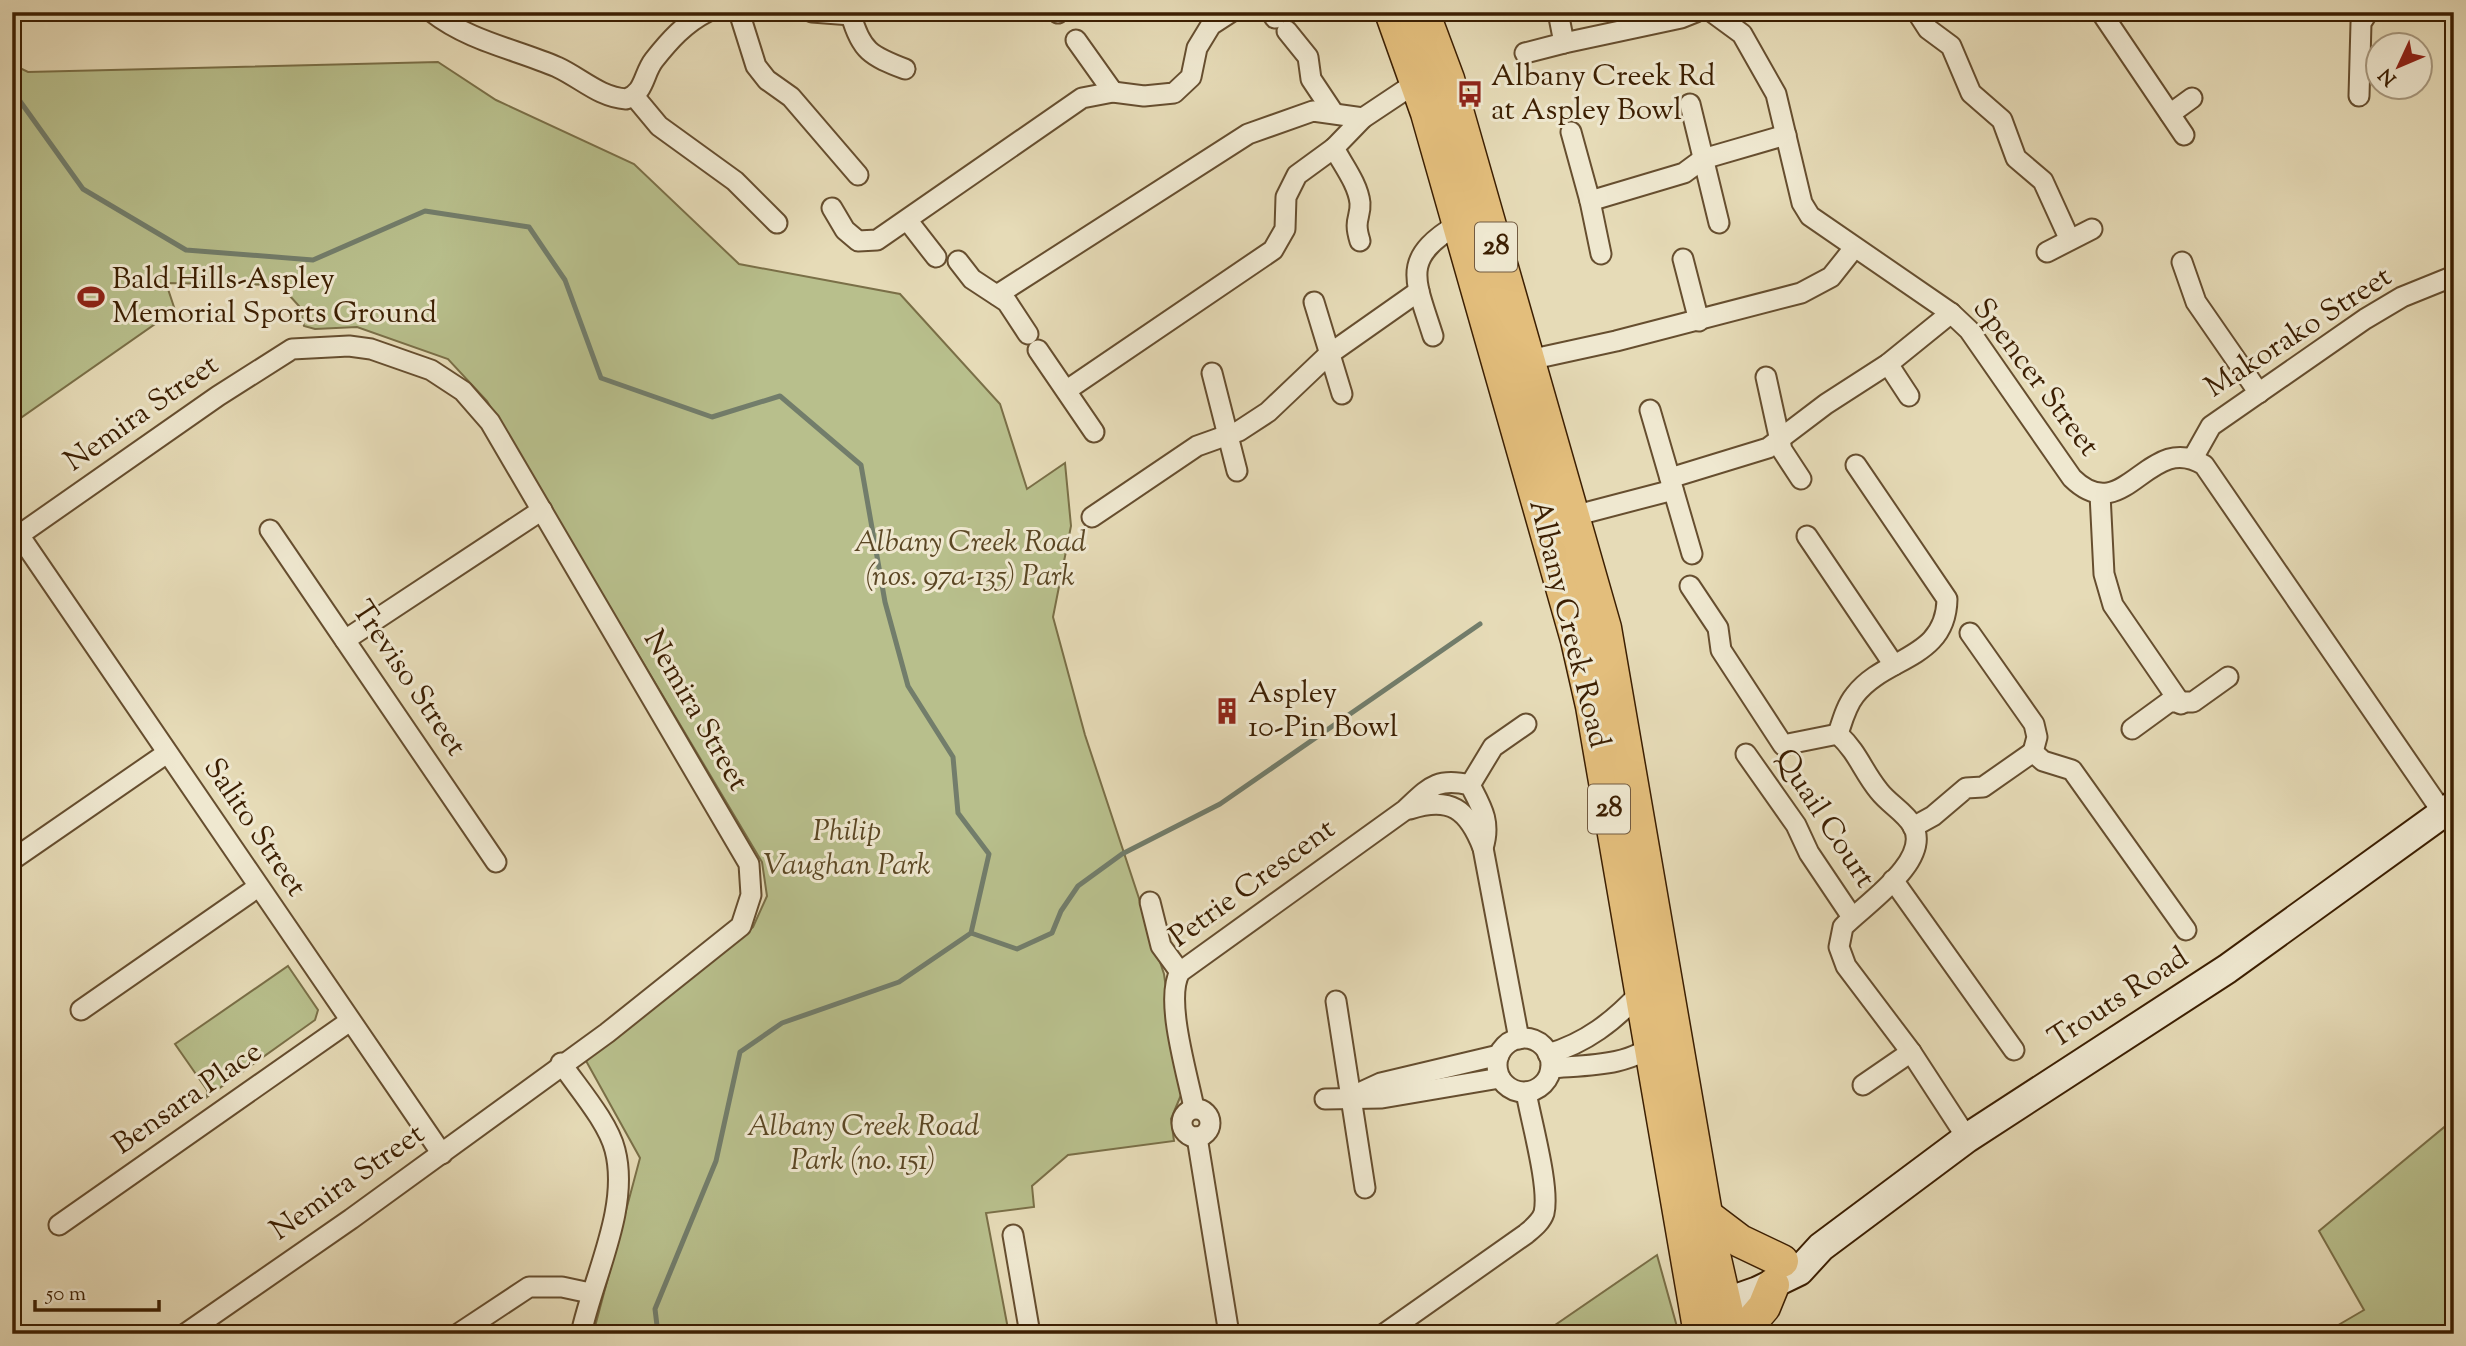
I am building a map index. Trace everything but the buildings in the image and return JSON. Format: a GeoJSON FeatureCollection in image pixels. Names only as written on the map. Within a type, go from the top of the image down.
{"type":"FeatureCollection","features":[{"type":"Feature","properties":{"kind":"main road","name":"Albany Creek Road"},"geometry":{"type":"LineString","coordinates":[[1391,12],[1417,82],[1458,225],[1560,520],[1605,628],[1707,1216],[1706,1305]]}},
{"type":"Feature","properties":{"kind":"main road","name":"Albany Creek Road"},"geometry":{"type":"LineString","coordinates":[[1423,12],[1448,79],[1529,360],[1560,520],[1649,1048],[1706,1305],[1732,1334]]}},
{"type":"Feature","properties":{"kind":"main road"},"geometry":{"type":"LineString","coordinates":[[1707,1216],[1777,1273],[1764,1307],[1741,1334]]}},
{"type":"Feature","properties":{"kind":"street"},"geometry":{"type":"LineString","coordinates":[[432,12],[483,41],[557,67],[602,93],[617,98],[634,96]]}},
{"type":"Feature","properties":{"kind":"street"},"geometry":{"type":"LineString","coordinates":[[739,12],[757,66],[767,80],[792,97],[859,175]]}},
{"type":"Feature","properties":{"kind":"street"},"geometry":{"type":"LineString","coordinates":[[812,12],[853,14],[862,44],[869,52],[876,58],[905,69]]}},
{"type":"Feature","properties":{"kind":"street"},"geometry":{"type":"LineString","coordinates":[[832,208],[845,230],[858,241],[877,240],[1082,98],[1112,92],[1144,96],[1174,93],[1191,77],[1197,48],[1211,25],[1231,12]]}},
{"type":"Feature","properties":{"kind":"street"},"geometry":{"type":"LineString","coordinates":[[1558,12],[1564,43]]}},
{"type":"Feature","properties":{"kind":"street"},"geometry":{"type":"LineString","coordinates":[[1525,53],[1681,18],[1696,12]]}},
{"type":"Feature","properties":{"kind":"street","name":"Spencer Street"},"geometry":{"type":"LineString","coordinates":[[1712,12],[1742,34],[1776,94],[1802,203],[1811,216],[1951,313],[1969,330],[2071,478],[2084,489],[2100,494],[2116,492],[2164,459],[2193,458]]}},
{"type":"Feature","properties":{"kind":"street"},"geometry":{"type":"LineString","coordinates":[[1917,12],[1928,29],[1951,46],[1971,93],[2002,120],[2016,158],[2043,181],[2069,238]]}},
{"type":"Feature","properties":{"kind":"street"},"geometry":{"type":"LineString","coordinates":[[2101,12],[2184,135]]}},
{"type":"Feature","properties":{"kind":"street"},"geometry":{"type":"LineString","coordinates":[[2359,96],[2361,23],[2368,12]]}},
{"type":"Feature","properties":{"kind":"street"},"geometry":{"type":"LineString","coordinates":[[634,96],[651,64],[695,15]]}},
{"type":"Feature","properties":{"kind":"street"},"geometry":{"type":"LineString","coordinates":[[1278,20],[1308,57],[1311,79],[1333,111]]}},
{"type":"Feature","properties":{"kind":"street"},"geometry":{"type":"LineString","coordinates":[[1076,40],[1112,92]]}},
{"type":"Feature","properties":{"kind":"street"},"geometry":{"type":"LineString","coordinates":[[1068,390],[1273,250],[1285,229],[1286,197],[1297,175],[1334,148],[1363,118],[1417,82]]}},
{"type":"Feature","properties":{"kind":"street"},"geometry":{"type":"LineString","coordinates":[[634,96],[659,126],[735,181],[777,223]]}},
{"type":"Feature","properties":{"kind":"street"},"geometry":{"type":"LineString","coordinates":[[2170,114],[2192,98]]}},
{"type":"Feature","properties":{"kind":"street"},"geometry":{"type":"LineString","coordinates":[[1690,104],[1719,223]]}},
{"type":"Feature","properties":{"kind":"street"},"geometry":{"type":"LineString","coordinates":[[998,295],[1248,134],[1296,115],[1333,111],[1363,118]]}},
{"type":"Feature","properties":{"kind":"street"},"geometry":{"type":"LineString","coordinates":[[1571,132],[1601,254]]}},
{"type":"Feature","properties":{"kind":"street"},"geometry":{"type":"LineString","coordinates":[[1590,201],[1684,173],[1703,159],[1786,135]]}},
{"type":"Feature","properties":{"kind":"street"},"geometry":{"type":"LineString","coordinates":[[1334,148],[1351,178],[1360,205],[1355,224],[1360,241]]}},
{"type":"Feature","properties":{"kind":"street"},"geometry":{"type":"LineString","coordinates":[[908,221],[936,257]]}},
{"type":"Feature","properties":{"kind":"street"},"geometry":{"type":"LineString","coordinates":[[1433,337],[1419,291],[1418,265],[1424,248],[1458,225]]}},
{"type":"Feature","properties":{"kind":"street"},"geometry":{"type":"LineString","coordinates":[[2047,252],[2069,238],[2092,229]]}},
{"type":"Feature","properties":{"kind":"street"},"geometry":{"type":"LineString","coordinates":[[1529,360],[1699,321],[1801,293],[1831,276],[1854,248]]}},
{"type":"Feature","properties":{"kind":"street"},"geometry":{"type":"LineString","coordinates":[[1683,259],[1699,321]]}},
{"type":"Feature","properties":{"kind":"street"},"geometry":{"type":"LineString","coordinates":[[958,261],[972,279],[1007,302],[1094,432]]}},
{"type":"Feature","properties":{"kind":"street"},"geometry":{"type":"LineString","coordinates":[[2182,262],[2196,302],[2259,393]]}},
{"type":"Feature","properties":{"kind":"street","name":"Makorako Street"},"geometry":{"type":"LineString","coordinates":[[2193,458],[2211,426],[2384,308],[2434,282],[2454,276]]}},
{"type":"Feature","properties":{"kind":"street"},"geometry":{"type":"LineString","coordinates":[[1092,517],[1196,446],[1226,433],[1239,431],[1268,412],[1328,355],[1419,291]]}},
{"type":"Feature","properties":{"kind":"street"},"geometry":{"type":"LineString","coordinates":[[1314,302],[1342,394]]}},
{"type":"Feature","properties":{"kind":"street"},"geometry":{"type":"LineString","coordinates":[[1560,520],[1672,484],[1768,448],[1826,404],[1888,364],[1951,313]]}},
{"type":"Feature","properties":{"kind":"street","name":"Nemira Street"},"geometry":{"type":"LineString","coordinates":[[16,538],[292,349],[330,345],[370,349],[431,370],[463,391],[490,422],[749,864],[751,895],[741,926],[607,1033],[561,1063],[442,1154],[185,1334]]}},
{"type":"Feature","properties":{"kind":"street"},"geometry":{"type":"LineString","coordinates":[[1888,364],[1909,396]]}},
{"type":"Feature","properties":{"kind":"street"},"geometry":{"type":"LineString","coordinates":[[1212,373],[1237,471]]}},
{"type":"Feature","properties":{"kind":"street"},"geometry":{"type":"LineString","coordinates":[[1766,377],[1783,450],[1801,480]]}},
{"type":"Feature","properties":{"kind":"street"},"geometry":{"type":"LineString","coordinates":[[1650,410],[1692,554]]}},
{"type":"Feature","properties":{"kind":"street"},"geometry":{"type":"LineString","coordinates":[[2193,458],[2213,475],[2448,809]]}},
{"type":"Feature","properties":{"kind":"street"},"geometry":{"type":"LineString","coordinates":[[1838,734],[1854,695],[1894,665],[1928,646],[1947,616],[1947,598],[1856,465]]}},
{"type":"Feature","properties":{"kind":"street"},"geometry":{"type":"LineString","coordinates":[[2100,494],[2104,574],[2113,605],[2182,704]]}},
{"type":"Feature","properties":{"kind":"street"},"geometry":{"type":"LineString","coordinates":[[345,640],[542,510]]}},
{"type":"Feature","properties":{"kind":"street","name":"Treviso Street"},"geometry":{"type":"LineString","coordinates":[[270,530],[496,862]]}},
{"type":"Feature","properties":{"kind":"street"},"geometry":{"type":"LineString","coordinates":[[1807,536],[1894,665]]}},
{"type":"Feature","properties":{"kind":"street","name":"Salito Street"},"geometry":{"type":"LineString","coordinates":[[16,538],[167,752],[442,1154]]}},
{"type":"Feature","properties":{"kind":"street"},"geometry":{"type":"LineString","coordinates":[[1690,586],[1718,628],[1721,650],[1783,745],[1838,734]]}},
{"type":"Feature","properties":{"kind":"street"},"geometry":{"type":"LineString","coordinates":[[1913,827],[1933,816],[1966,788],[1983,787],[2033,752],[2037,737],[2034,724],[1970,633]]}},
{"type":"Feature","properties":{"kind":"street"},"geometry":{"type":"LineString","coordinates":[[2132,729],[2169,702],[2193,702],[2228,677]]}},
{"type":"Feature","properties":{"kind":"street"},"geometry":{"type":"LineString","coordinates":[[1470,786],[1493,747],[1526,724]]}},
{"type":"Feature","properties":{"kind":"street"},"geometry":{"type":"LineString","coordinates":[[1838,734],[1856,752],[1880,793],[1913,827],[1916,837],[1913,857],[1893,880],[1843,927],[1840,937],[1841,957],[1911,1052],[1967,1138]]}},
{"type":"Feature","properties":{"kind":"street"},"geometry":{"type":"LineString","coordinates":[[12,860],[167,752]]}},
{"type":"Feature","properties":{"kind":"street"},"geometry":{"type":"LineString","coordinates":[[2033,752],[2043,761],[2072,770],[2186,930]]}},
{"type":"Feature","properties":{"kind":"street","name":"Quail Court"},"geometry":{"type":"LineString","coordinates":[[1746,754],[1796,825],[1809,853],[1852,917]]}},
{"type":"Feature","properties":{"kind":"street","name":"Petrie Crescent"},"geometry":{"type":"LineString","coordinates":[[1229,1334],[1197,1137],[1204,1134],[1210,1121],[1205,1111],[1194,1108],[1174,1001],[1174,982],[1180,972],[1405,810],[1425,791],[1448,780],[1470,786],[1488,831],[1483,848]]}},
{"type":"Feature","properties":{"kind":"street","name":"Petrie Crescent"},"geometry":{"type":"LineString","coordinates":[[1405,810],[1431,802],[1454,806],[1476,831],[1483,848],[1518,1039]]}},
{"type":"Feature","properties":{"kind":"street","name":"Trouts Road"},"geometry":{"type":"LineString","coordinates":[[1706,1305],[1777,1273],[1821,1247],[1967,1138],[2227,969],[2448,809]]}},
{"type":"Feature","properties":{"kind":"street"},"geometry":{"type":"LineString","coordinates":[[1893,880],[2014,1050]]}},
{"type":"Feature","properties":{"kind":"street"},"geometry":{"type":"LineString","coordinates":[[81,1010],[258,887]]}},
{"type":"Feature","properties":{"kind":"street"},"geometry":{"type":"LineString","coordinates":[[1150,902],[1161,946],[1180,972]]}},
{"type":"Feature","properties":{"kind":"street"},"geometry":{"type":"LineString","coordinates":[[1549,1061],[1537,1041],[1518,1039],[1504,1047],[1499,1055],[1500,1078],[1508,1087],[1526,1092],[1542,1085],[1549,1061],[1606,1026],[1640,993]]}},
{"type":"Feature","properties":{"kind":"street"},"geometry":{"type":"LineString","coordinates":[[1336,1001],[1365,1188]]}},
{"type":"Feature","properties":{"kind":"street"},"geometry":{"type":"LineString","coordinates":[[1549,1061],[1623,1059],[1649,1048],[1659,1035],[1659,1015],[1670,1003]]}},
{"type":"Feature","properties":{"kind":"street","name":"Bensara Place"},"geometry":{"type":"LineString","coordinates":[[59,1225],[350,1021]]}},
{"type":"Feature","properties":{"kind":"street"},"geometry":{"type":"LineString","coordinates":[[1863,1085],[1911,1052]]}},
{"type":"Feature","properties":{"kind":"street"},"geometry":{"type":"LineString","coordinates":[[1351,1097],[1381,1083],[1499,1055]]}},
{"type":"Feature","properties":{"kind":"street"},"geometry":{"type":"LineString","coordinates":[[561,1063],[594,1110],[615,1148],[620,1184],[604,1255],[590,1293],[581,1334]]}},
{"type":"Feature","properties":{"kind":"street"},"geometry":{"type":"LineString","coordinates":[[1325,1100],[1382,1098],[1500,1078]]}},
{"type":"Feature","properties":{"kind":"street"},"geometry":{"type":"LineString","coordinates":[[1384,1334],[1541,1221],[1544,1212],[1543,1184],[1526,1092]]}},
{"type":"Feature","properties":{"kind":"street"},"geometry":{"type":"LineString","coordinates":[[1013,1235],[1030,1334]]}},
{"type":"Feature","properties":{"kind":"street"},"geometry":{"type":"LineString","coordinates":[[458,1334],[530,1287],[562,1287],[590,1293]]}},
{"type":"Feature","properties":{"kind":"green space"},"geometry":{"type":"Polygon","coordinates":[[[438,62],[496,100],[634,164],[739,264],[900,294],[1000,404],[1027,489],[1065,463],[1071,526],[1053,617],[1085,735],[1164,974],[1181,1095],[1171,1119],[1174,1141],[1068,1155],[1032,1186],[1034,1207],[986,1213],[1009,1334],[593,1334],[640,1158],[585,1059],[753,927],[767,896],[762,862],[487,401],[448,359],[357,327],[315,329],[304,326],[299,306],[280,285],[166,283],[175,310],[12,424],[12,64],[28,72],[438,62]]]}},
{"type":"Feature","properties":{"kind":"green space"},"geometry":{"type":"Polygon","coordinates":[[[288,966],[318,1010],[315,1020],[207,1097],[207,1090],[175,1044],[288,966]]]}},
{"type":"Feature","properties":{"kind":"green space"},"geometry":{"type":"Polygon","coordinates":[[[2454,1119],[2454,1334],[2323,1334],[2364,1310],[2319,1231],[2454,1119]]]}},
{"type":"Feature","properties":{"kind":"green space"},"geometry":{"type":"Polygon","coordinates":[[[1657,1255],[1679,1334],[1542,1334],[1657,1255]]]}},
{"type":"Feature","properties":{"kind":"waterway"},"geometry":{"type":"LineString","coordinates":[[12,90],[83,189],[186,250],[313,260],[425,211],[529,227],[565,280],[601,378],[712,417],[780,396],[861,465],[885,602],[908,686],[953,757],[958,813],[989,854],[971,933],[899,982],[782,1023],[740,1052],[716,1161],[655,1309],[658,1334]]}},
{"type":"Feature","properties":{"kind":"waterway"},"geometry":{"type":"LineString","coordinates":[[971,933],[1017,949],[1052,933],[1061,911],[1078,886],[1122,854],[1220,804],[1480,624]]}},
{"type":"Feature","properties":{"kind":"place","name":"Albany Creek Rd at Aspley Bowl"},"geometry":{"type":"Point","coordinates":[1470,94]}},
{"type":"Feature","properties":{"kind":"place","name":"Bald Hills-Aspley Memorial Sports Ground"},"geometry":{"type":"Point","coordinates":[91,297]}},
{"type":"Feature","properties":{"kind":"place","name":"Aspley 10-Pin Bowl"},"geometry":{"type":"Point","coordinates":[1227,711]}},
{"type":"Feature","properties":{"kind":"park label","name":"Albany Creek Road (nos. 97a-135) Park"},"geometry":{"type":"Point","coordinates":[970,560]}},
{"type":"Feature","properties":{"kind":"park label","name":"Philip Vaughan Park"},"geometry":{"type":"Point","coordinates":[847,849]}},
{"type":"Feature","properties":{"kind":"park label","name":"Albany Creek Road Park (no. 151)"},"geometry":{"type":"Point","coordinates":[863,1144]}}]}
